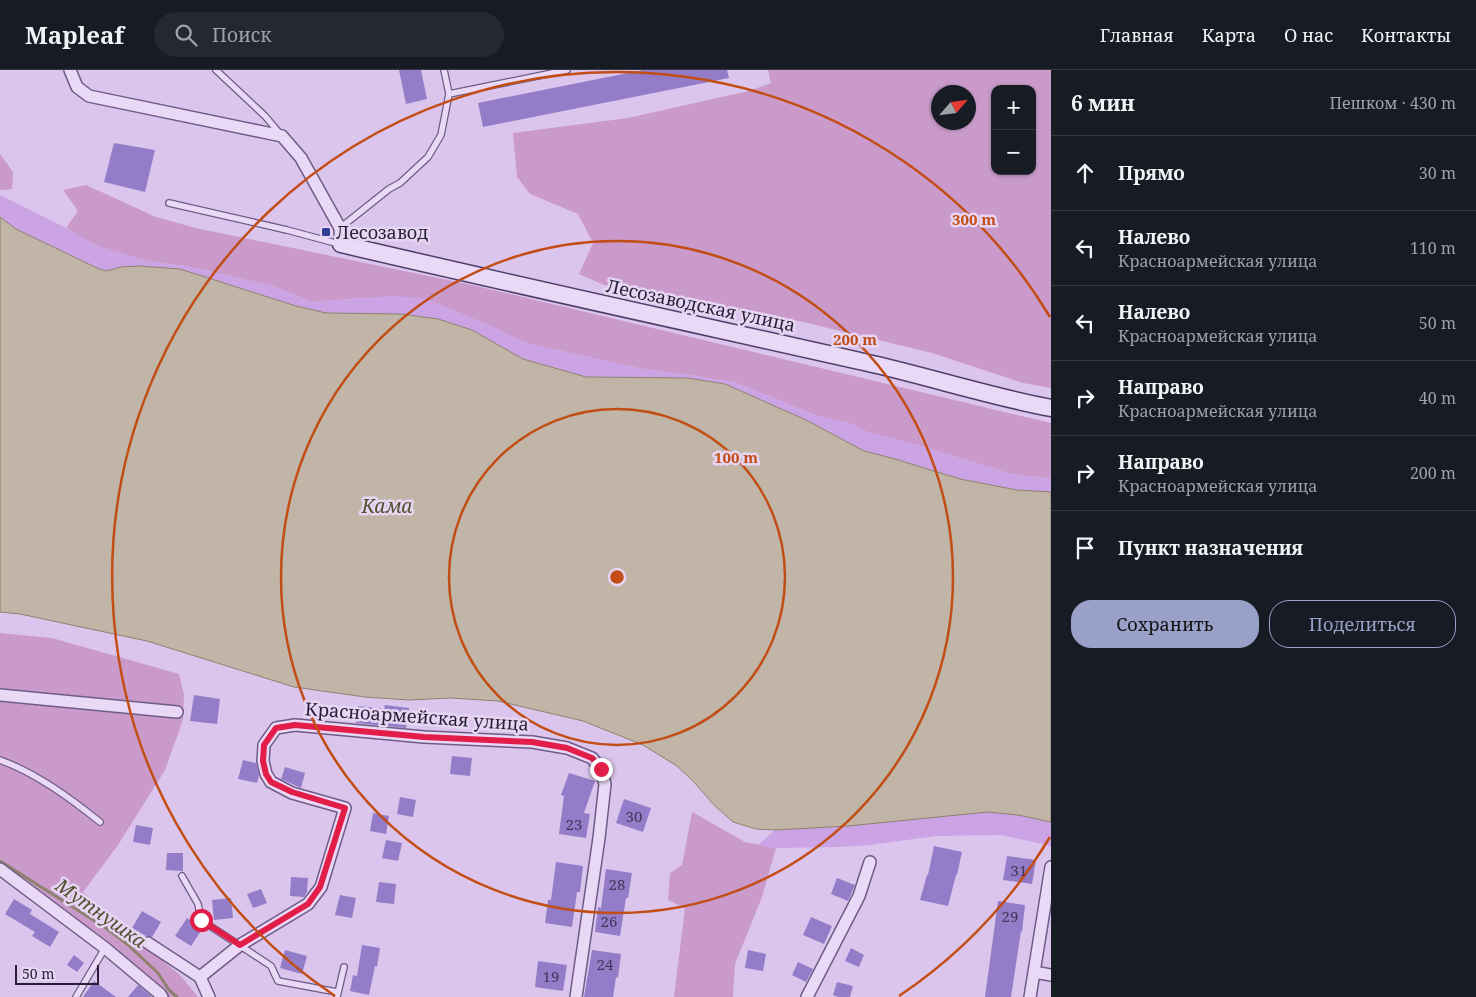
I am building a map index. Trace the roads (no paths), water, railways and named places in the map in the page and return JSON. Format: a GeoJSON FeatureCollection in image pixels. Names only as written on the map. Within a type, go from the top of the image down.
{"type":"FeatureCollection","features":[{"type":"Feature","properties":{"kind":"street"},"geometry":{"type":"LineString","coordinates":[[70,70],[77,87],[89,96],[282,136],[301,158],[341,236]]}},
{"type":"Feature","properties":{"kind":"street","name":"Лесозаводская улица"},"geometry":{"type":"LineString","coordinates":[[341,236],[505,283],[867,363],[1024,403],[1051,408]]}},
{"type":"Feature","properties":{"kind":"street"},"geometry":{"type":"LineString","coordinates":[[0,695],[177,712]]}},
{"type":"Feature","properties":{"kind":"street","name":"Красноармейская улица"},"geometry":{"type":"LineString","coordinates":[[200,977],[240,945],[308,904],[320,887],[345,808],[292,792],[271,782],[266,774],[263,761],[264,745],[276,728],[295,725],[424,737],[532,742],[567,748],[592,758],[601,769],[606,784],[576,997]]}},
{"type":"Feature","properties":{"kind":"street"},"geometry":{"type":"LineString","coordinates":[[807,997],[859,896],[870,862]]}},
{"type":"Feature","properties":{"kind":"street"},"geometry":{"type":"LineString","coordinates":[[1030,997],[1051,866]]}},
{"type":"Feature","properties":{"kind":"street"},"geometry":{"type":"LineString","coordinates":[[0,869],[105,948],[162,997]]}},
{"type":"Feature","properties":{"kind":"street"},"geometry":{"type":"LineString","coordinates":[[148,943],[200,977],[209,997]]}},
{"type":"Feature","properties":{"kind":"street"},"geometry":{"type":"LineString","coordinates":[[1034,972],[1051,975]]}},
{"type":"Feature","properties":{"kind":"lane"},"geometry":{"type":"LineString","coordinates":[[216,70],[265,116],[282,136]]}},
{"type":"Feature","properties":{"kind":"lane"},"geometry":{"type":"LineString","coordinates":[[169,202],[287,230],[341,236],[389,189],[400,183],[428,157],[441,135],[449,94],[444,70]]}},
{"type":"Feature","properties":{"kind":"lane"},"geometry":{"type":"LineString","coordinates":[[449,94],[567,70]]}},
{"type":"Feature","properties":{"kind":"lane"},"geometry":{"type":"LineString","coordinates":[[0,760],[16,766],[42,781],[100,822]]}},
{"type":"Feature","properties":{"kind":"lane"},"geometry":{"type":"LineString","coordinates":[[182,876],[198,904],[201,920],[271,966],[278,981],[337,994],[344,967]]}},
{"type":"Feature","properties":{"kind":"lane"},"geometry":{"type":"LineString","coordinates":[[76,997],[105,948]]}},
{"type":"Feature","properties":{"kind":"water","name":"Кама"},"geometry":{"type":"Polygon","coordinates":[[[0,217],[16,229],[106,271],[121,267],[139,266],[180,269],[296,306],[326,313],[401,314],[438,319],[472,330],[523,359],[586,377],[688,378],[725,384],[806,420],[864,451],[960,479],[1017,490],[1051,492],[1051,822],[1018,815],[987,812],[848,826],[775,830],[756,829],[733,822],[677,766],[643,745],[583,721],[498,701],[450,698],[408,700],[365,697],[294,687],[147,641],[20,614],[0,612],[0,217]]]}},
{"type":"Feature","properties":{"kind":"waterway","name":"Мутнушка"},"geometry":{"type":"LineString","coordinates":[[0,861],[106,928],[127,944],[158,973],[169,990],[177,997]]}},
{"type":"Feature","properties":{"kind":"place","name":"Лесозавод"},"geometry":{"type":"Point","coordinates":[326,232]}}]}
